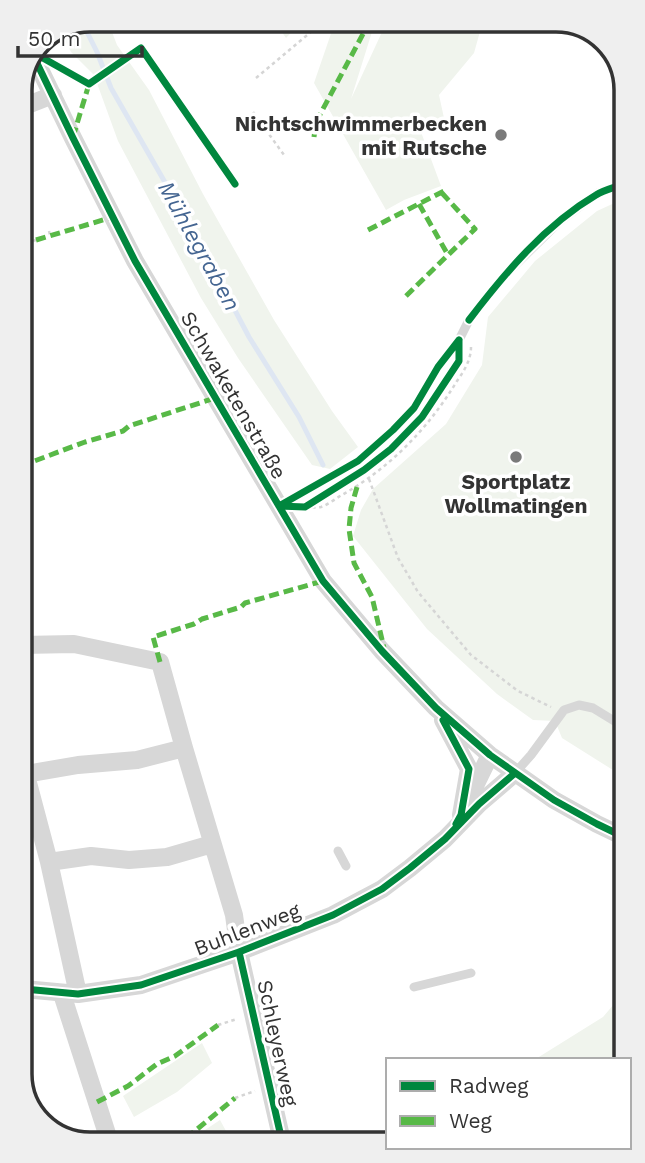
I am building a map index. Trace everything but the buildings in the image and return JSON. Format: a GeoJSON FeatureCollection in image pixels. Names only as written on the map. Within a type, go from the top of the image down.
{"type":"FeatureCollection","features":[{"type":"Feature","properties":{"kind":"street","name":"Schwaketenstraße"},"geometry":{"type":"LineString","coordinates":[[38,65],[135,261],[323,581],[382,651],[436,708],[490,755],[554,800],[614,832]]}},
{"type":"Feature","properties":{"kind":"street"},"geometry":{"type":"LineString","coordinates":[[32,103],[53,95]]}},
{"type":"Feature","properties":{"kind":"street","name":"Schleyerweg"},"geometry":{"type":"LineString","coordinates":[[32,645],[74,644],[160,662],[234,915],[239,952],[280,1131]]}},
{"type":"Feature","properties":{"kind":"street"},"geometry":{"type":"LineString","coordinates":[[436,708],[469,769],[458,821]]}},
{"type":"Feature","properties":{"kind":"street"},"geometry":{"type":"LineString","coordinates":[[32,768],[137,761],[184,748]]}},
{"type":"Feature","properties":{"kind":"street","name":"Buhlenweg"},"geometry":{"type":"LineString","coordinates":[[458,821],[490,755]]}},
{"type":"Feature","properties":{"kind":"street","name":"Buhlenweg"},"geometry":{"type":"LineString","coordinates":[[32,990],[70,994],[141,985],[239,952],[333,915],[382,889],[431,850],[458,821],[515,773]]}},
{"type":"Feature","properties":{"kind":"street"},"geometry":{"type":"LineString","coordinates":[[32,816],[49,862],[70,994],[107,1131]]}},
{"type":"Feature","properties":{"kind":"street"},"geometry":{"type":"LineString","coordinates":[[49,862],[91,856],[129,860],[167,856],[212,844]]}},
{"type":"Feature","properties":{"kind":"lane"},"geometry":{"type":"LineString","coordinates":[[279,506],[368,453],[414,408],[438,367],[459,340],[469,320],[502,278],[559,222],[598,193],[614,187]]}},
{"type":"Feature","properties":{"kind":"lane"},"geometry":{"type":"LineString","coordinates":[[515,773],[564,710],[579,705],[593,708],[614,720]]}},
{"type":"Feature","properties":{"kind":"lane"},"geometry":{"type":"LineString","coordinates":[[338,851],[346,866]]}},
{"type":"Feature","properties":{"kind":"lane"},"geometry":{"type":"LineString","coordinates":[[414,987],[471,973]]}},
{"type":"Feature","properties":{"kind":"path"},"geometry":{"type":"LineString","coordinates":[[256,78],[311,32]]}},
{"type":"Feature","properties":{"kind":"path"},"geometry":{"type":"LineString","coordinates":[[253,112],[284,155]]}},
{"type":"Feature","properties":{"kind":"path"},"geometry":{"type":"LineString","coordinates":[[32,241],[36,240]]}},
{"type":"Feature","properties":{"kind":"path"},"geometry":{"type":"LineString","coordinates":[[414,425],[429,406]]}},
{"type":"Feature","properties":{"kind":"path"},"geometry":{"type":"LineString","coordinates":[[377,461],[384,455]]}},
{"type":"Feature","properties":{"kind":"path"},"geometry":{"type":"LineString","coordinates":[[369,480],[398,558],[418,592],[443,623],[471,655],[518,691],[553,708],[564,710]]}},
{"type":"Feature","properties":{"kind":"path"},"geometry":{"type":"LineString","coordinates":[[305,507],[321,507],[357,487]]}},
{"type":"Feature","properties":{"kind":"path"},"geometry":{"type":"LineString","coordinates":[[305,507],[315,500]]}},
{"type":"Feature","properties":{"kind":"path"},"geometry":{"type":"LineString","coordinates":[[218,1025],[229,1020]]}},
{"type":"Feature","properties":{"kind":"path"},"geometry":{"type":"LineString","coordinates":[[235,1098],[245,1094]]}},
{"type":"Feature","properties":{"kind":"shaded area"},"geometry":{"type":"Polygon","coordinates":[[[82,32],[112,32],[117,45],[149,90],[203,194],[274,320],[358,447],[330,469],[312,465],[238,358],[201,298],[118,141],[94,75],[71,52],[64,38],[82,32]]]}},
{"type":"Feature","properties":{"kind":"shaded area"},"geometry":{"type":"Polygon","coordinates":[[[332,32],[372,32],[351,99],[382,32],[480,32],[474,53],[439,95],[444,118],[421,132],[441,186],[386,210],[314,83],[332,32]]]}},
{"type":"Feature","properties":{"kind":"shaded area","name":"Sportplatz Wollmatingen"},"geometry":{"type":"Polygon","coordinates":[[[614,203],[614,771],[562,738],[555,721],[533,720],[497,694],[427,629],[353,536],[361,510],[373,489],[446,424],[482,365],[488,317],[535,261],[597,211],[614,203]]]}},
{"type":"Feature","properties":{"kind":"shaded area"},"geometry":{"type":"Polygon","coordinates":[[[614,1004],[614,1058],[537,1058],[603,1017],[614,1004]]]}},
{"type":"Feature","properties":{"kind":"shaded area"},"geometry":{"type":"Polygon","coordinates":[[[202,1043],[212,1063],[177,1092],[134,1117],[123,1096],[202,1043]]]}},
{"type":"Feature","properties":{"kind":"shaded area"},"geometry":{"type":"Polygon","coordinates":[[[220,1120],[226,1131],[203,1131],[220,1120]]]}},
{"type":"Feature","properties":{"kind":"waterway","name":"Mühlegraben"},"geometry":{"type":"LineString","coordinates":[[87,32],[111,88],[198,240],[249,337],[299,417],[323,465]]}},
{"type":"Feature","properties":{"kind":"marked path"},"geometry":{"type":"LineString","coordinates":[[314,137],[316,122],[364,32]]}},
{"type":"Feature","properties":{"kind":"marked path"},"geometry":{"type":"LineString","coordinates":[[73,137],[89,84]]}},
{"type":"Feature","properties":{"kind":"marked path"},"geometry":{"type":"LineString","coordinates":[[368,230],[444,191]]}},
{"type":"Feature","properties":{"kind":"marked path"},"geometry":{"type":"LineString","coordinates":[[419,204],[448,255],[475,229],[441,192]]}},
{"type":"Feature","properties":{"kind":"marked path"},"geometry":{"type":"LineString","coordinates":[[36,240],[113,217]]}},
{"type":"Feature","properties":{"kind":"marked path"},"geometry":{"type":"LineString","coordinates":[[406,296],[448,255]]}},
{"type":"Feature","properties":{"kind":"marked path"},"geometry":{"type":"LineString","coordinates":[[32,462],[215,398]]}},
{"type":"Feature","properties":{"kind":"marked path"},"geometry":{"type":"LineString","coordinates":[[357,487],[349,529],[354,563],[372,597],[384,648]]}},
{"type":"Feature","properties":{"kind":"marked path"},"geometry":{"type":"LineString","coordinates":[[160,662],[153,637],[241,607],[245,603],[323,581]]}},
{"type":"Feature","properties":{"kind":"marked path"},"geometry":{"type":"LineString","coordinates":[[97,1102],[128,1086],[218,1025]]}},
{"type":"Feature","properties":{"kind":"marked path"},"geometry":{"type":"LineString","coordinates":[[195,1131],[235,1098]]}},
{"type":"Feature","properties":{"kind":"cycle path"},"geometry":{"type":"LineString","coordinates":[[42,57],[89,84],[141,48],[235,184]]}},
{"type":"Feature","properties":{"kind":"cycle path"},"geometry":{"type":"LineString","coordinates":[[38,65],[135,261],[323,581],[382,651],[436,708],[490,755],[554,800],[614,832]]}},
{"type":"Feature","properties":{"kind":"cycle path"},"geometry":{"type":"LineString","coordinates":[[469,320],[543,235],[577,207],[614,187]]}},
{"type":"Feature","properties":{"kind":"cycle path"},"geometry":{"type":"LineString","coordinates":[[279,506],[305,507],[364,470],[391,449],[422,417],[459,361],[459,340]]}},
{"type":"Feature","properties":{"kind":"cycle path"},"geometry":{"type":"LineString","coordinates":[[279,506],[358,461],[393,430],[414,408],[438,367],[459,340]]}},
{"type":"Feature","properties":{"kind":"cycle path"},"geometry":{"type":"LineString","coordinates":[[443,720],[469,769],[461,815],[456,824]]}},
{"type":"Feature","properties":{"kind":"cycle path"},"geometry":{"type":"LineString","coordinates":[[32,990],[78,994],[141,985],[239,952],[333,915],[382,889],[410,868],[515,773]]}},
{"type":"Feature","properties":{"kind":"cycle path"},"geometry":{"type":"LineString","coordinates":[[239,952],[280,1131]]}},
{"type":"Feature","properties":{"kind":"place","name":"Nichtschwimmerbecken mit Rutsche"},"geometry":{"type":"Point","coordinates":[501,135]}},
{"type":"Feature","properties":{"kind":"place","name":"Sportplatz Wollmatingen"},"geometry":{"type":"Point","coordinates":[516,457]}}]}
